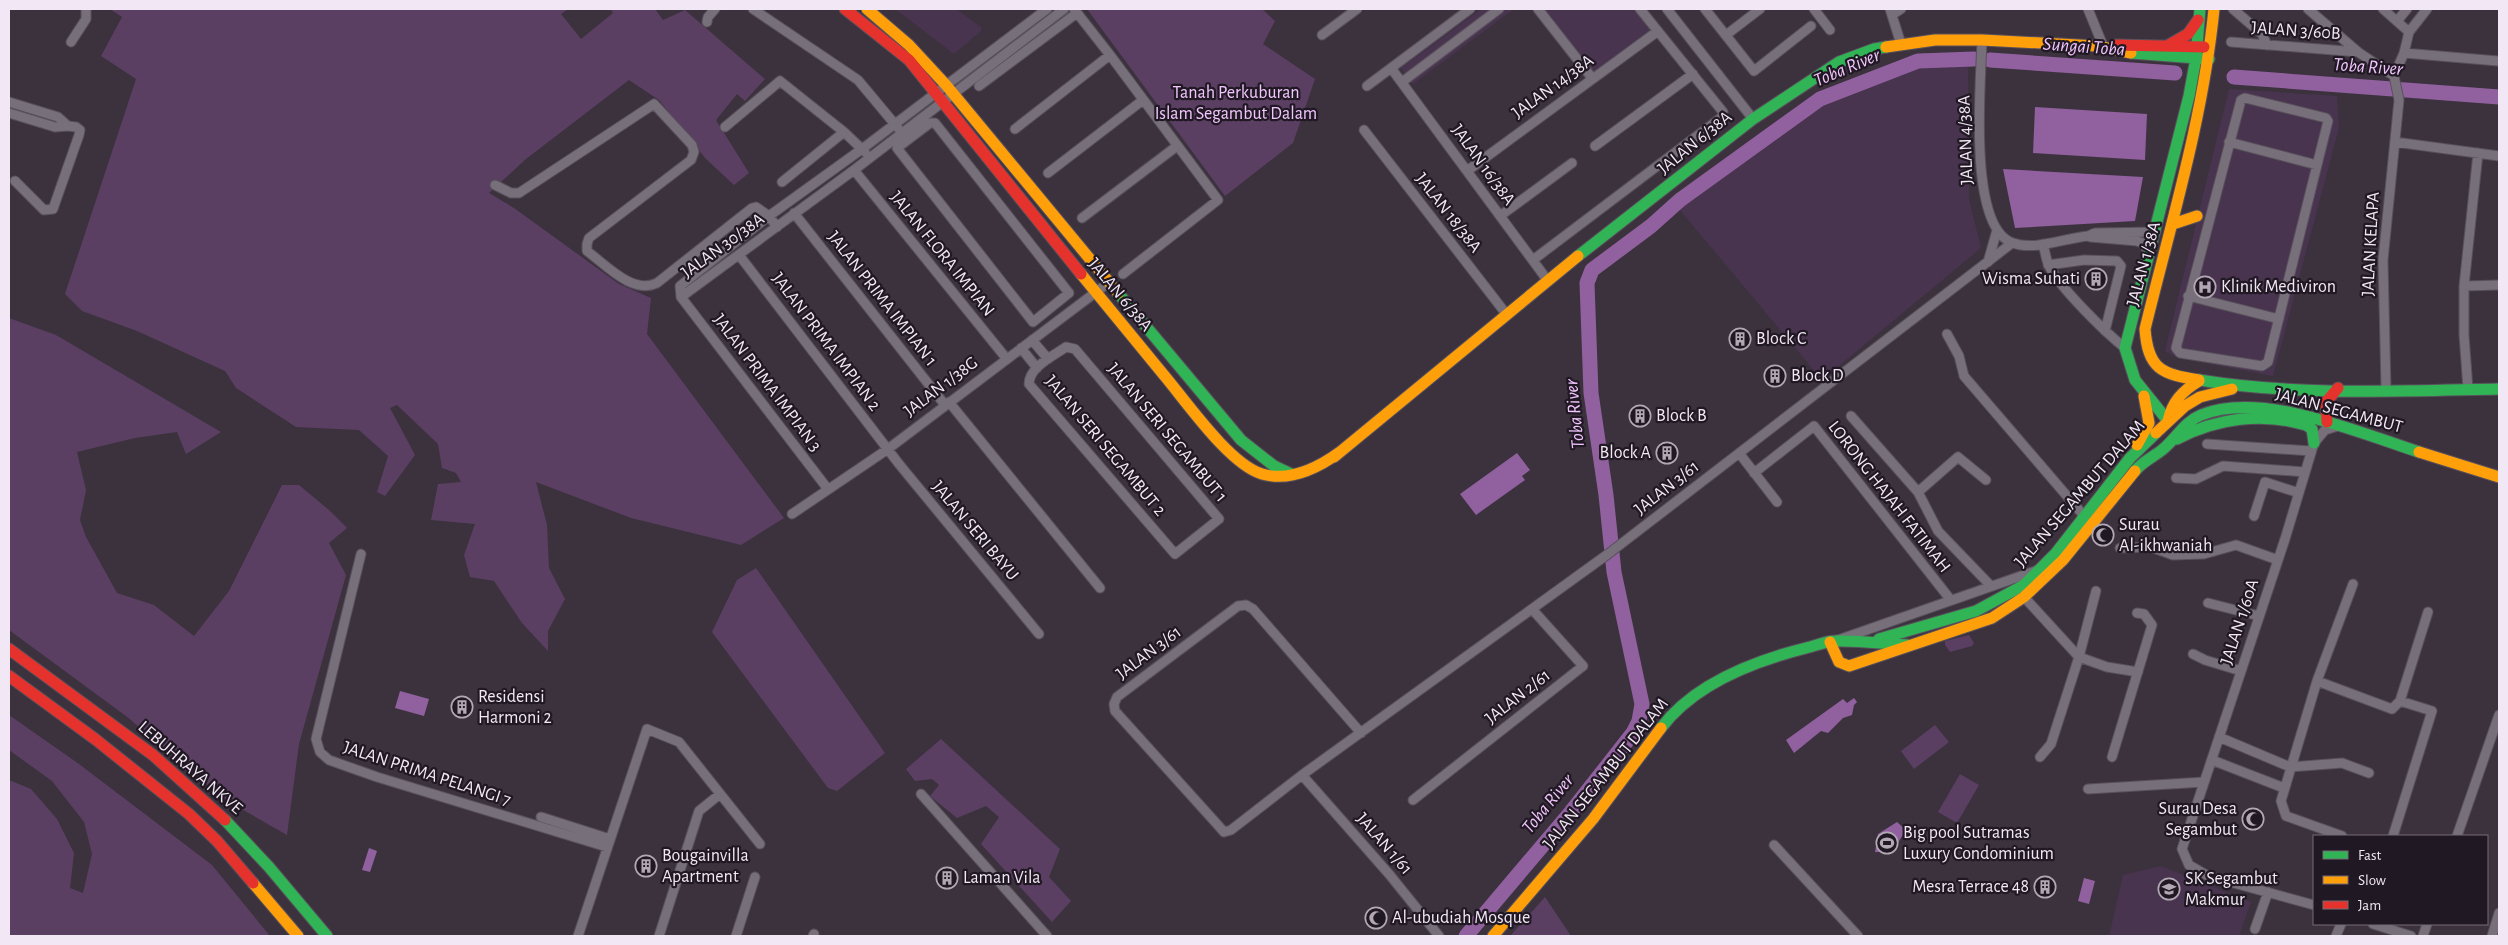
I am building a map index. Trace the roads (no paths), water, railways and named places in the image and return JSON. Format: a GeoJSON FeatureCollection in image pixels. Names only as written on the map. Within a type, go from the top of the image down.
{"type":"FeatureCollection","features":[{"type":"Feature","properties":{"kind":"main road","name":"JALAN 6/38A"},"geometry":{"type":"LineString","coordinates":[[845,9],[909,60],[1095,292],[1214,436],[1248,467],[1262,474],[1275,477],[1308,471],[1334,457],[1627,216],[1651,201],[1753,119],[1839,62],[1874,49],[1901,44],[1948,40],[2101,46],[2140,54],[2170,51],[2196,52],[2211,47]]}},
{"type":"Feature","properties":{"kind":"main road","name":"JALAN 6/38A"},"geometry":{"type":"LineString","coordinates":[[868,9],[905,39],[950,89],[1108,283],[1249,448],[1278,470],[1294,474]]}},
{"type":"Feature","properties":{"kind":"main road","name":"JALAN 1/38A"},"geometry":{"type":"LineString","coordinates":[[2214,9],[2211,47],[2203,100],[2174,207],[2173,224],[2146,330],[2147,349],[2151,361],[2157,368],[2174,376],[2199,381],[2264,386]]}},
{"type":"Feature","properties":{"kind":"main road","name":"JALAN 1/38A"},"geometry":{"type":"LineString","coordinates":[[2168,421],[2143,394],[2128,367],[2125,348],[2150,256],[2189,96],[2200,13]]}},
{"type":"Feature","properties":{"kind":"main road"},"geometry":{"type":"LineString","coordinates":[[2189,96],[2189,81],[2183,66],[2170,51],[2188,34],[2200,13]]}},
{"type":"Feature","properties":{"kind":"main road","name":"JALAN 6/38A"},"geometry":{"type":"LineString","coordinates":[[2196,52],[2209,59]]}},
{"type":"Feature","properties":{"kind":"main road"},"geometry":{"type":"LineString","coordinates":[[2150,256],[2160,241],[2174,207],[2173,161]]}},
{"type":"Feature","properties":{"kind":"main road"},"geometry":{"type":"LineString","coordinates":[[2174,207],[2196,216]]}},
{"type":"Feature","properties":{"kind":"main road"},"geometry":{"type":"LineString","coordinates":[[2173,224],[2196,216]]}},
{"type":"Feature","properties":{"kind":"main road"},"geometry":{"type":"LineString","coordinates":[[2186,424],[2168,421],[2170,408],[2175,398],[2199,381]]}},
{"type":"Feature","properties":{"kind":"main road","name":"JALAN SEGAMBUT"},"geometry":{"type":"LineString","coordinates":[[2264,386],[2386,390],[2499,389]]}},
{"type":"Feature","properties":{"kind":"main road","name":"JALAN SEGAMBUT DALAM"},"geometry":{"type":"LineString","coordinates":[[1870,642],[1891,635],[1906,633],[1976,610],[2024,585],[2056,553],[2130,458],[2185,406],[2200,397],[2236,389],[2264,386]]}},
{"type":"Feature","properties":{"kind":"main road"},"geometry":{"type":"LineString","coordinates":[[2327,422],[2326,402],[2338,388]]}},
{"type":"Feature","properties":{"kind":"main road"},"geometry":{"type":"LineString","coordinates":[[2130,458],[2149,423],[2143,394]]}},
{"type":"Feature","properties":{"kind":"main road","name":"JALAN SEGAMBUT"},"geometry":{"type":"LineString","coordinates":[[2186,424],[2202,415],[2215,411],[2249,407],[2276,410],[2327,422],[2499,477]]}},
{"type":"Feature","properties":{"kind":"main road"},"geometry":{"type":"LineString","coordinates":[[2163,449],[2204,425],[2244,418],[2302,424],[2312,429],[2313,447]]}},
{"type":"Feature","properties":{"kind":"main road","name":"JALAN SEGAMBUT DALAM"},"geometry":{"type":"LineString","coordinates":[[1493,936],[1593,819],[1669,718],[1691,698],[1718,681],[1779,655],[1832,642],[1870,642],[1911,646],[1992,618],[2024,597],[2063,560],[2139,466],[2163,449],[2186,424]]}},
{"type":"Feature","properties":{"kind":"main road"},"geometry":{"type":"LineString","coordinates":[[1236,456],[1246,460],[1250,457],[1249,448]]}},
{"type":"Feature","properties":{"kind":"main road"},"geometry":{"type":"LineString","coordinates":[[1832,642],[1839,662],[1846,666],[1911,646]]}},
{"type":"Feature","properties":{"kind":"main road","name":"LEBUHRAYA NKVE"},"geometry":{"type":"LineString","coordinates":[[9,649],[110,723],[204,800],[233,827],[327,936]]}},
{"type":"Feature","properties":{"kind":"main road","name":"LEBUHRAYA NKVE"},"geometry":{"type":"LineString","coordinates":[[9,676],[95,739],[189,814],[217,841],[298,936]]}},
{"type":"Feature","properties":{"kind":"street"},"geometry":{"type":"LineString","coordinates":[[70,42],[86,19],[86,9]]}},
{"type":"Feature","properties":{"kind":"street"},"geometry":{"type":"LineString","coordinates":[[707,22],[708,17],[715,9]]}},
{"type":"Feature","properties":{"kind":"street"},"geometry":{"type":"LineString","coordinates":[[752,9],[858,80],[902,133]]}},
{"type":"Feature","properties":{"kind":"street","name":"JALAN 30/38A"},"geometry":{"type":"LineString","coordinates":[[939,98],[895,124],[769,216],[683,282],[679,292],[681,297],[869,157],[894,144],[902,133],[939,98],[1047,9]]}},
{"type":"Feature","properties":{"kind":"street","name":"JALAN 30/38A"},"geometry":{"type":"LineString","coordinates":[[950,89],[1032,34],[1064,9]]}},
{"type":"Feature","properties":{"kind":"street"},"geometry":{"type":"LineString","coordinates":[[1322,35],[1357,9]]}},
{"type":"Feature","properties":{"kind":"street"},"geometry":{"type":"LineString","coordinates":[[1367,86],[1470,9]]}},
{"type":"Feature","properties":{"kind":"street"},"geometry":{"type":"LineString","coordinates":[[1402,82],[1499,9]]}},
{"type":"Feature","properties":{"kind":"street"},"geometry":{"type":"LineString","coordinates":[[1538,9],[1592,78]]}},
{"type":"Feature","properties":{"kind":"street"},"geometry":{"type":"LineString","coordinates":[[1595,146],[1693,74],[1640,9]]}},
{"type":"Feature","properties":{"kind":"street"},"geometry":{"type":"LineString","coordinates":[[1667,9],[1753,119]]}},
{"type":"Feature","properties":{"kind":"street"},"geometry":{"type":"LineString","coordinates":[[1705,9],[1754,71],[1811,26]]}},
{"type":"Feature","properties":{"kind":"street"},"geometry":{"type":"LineString","coordinates":[[1726,36],[1760,9]]}},
{"type":"Feature","properties":{"kind":"street"},"geometry":{"type":"LineString","coordinates":[[1814,9],[1830,30]]}},
{"type":"Feature","properties":{"kind":"street"},"geometry":{"type":"LineString","coordinates":[[1900,9],[1891,12],[1901,44]]}},
{"type":"Feature","properties":{"kind":"street"},"geometry":{"type":"LineString","coordinates":[[2088,9],[2101,46]]}},
{"type":"Feature","properties":{"kind":"street"},"geometry":{"type":"LineString","coordinates":[[2233,9],[2262,34],[2267,45]]}},
{"type":"Feature","properties":{"kind":"street"},"geometry":{"type":"LineString","coordinates":[[2308,9],[2358,52],[2394,78],[2410,32],[2427,9]]}},
{"type":"Feature","properties":{"kind":"street"},"geometry":{"type":"LineString","coordinates":[[2383,9],[2410,32]]}},
{"type":"Feature","properties":{"kind":"street"},"geometry":{"type":"LineString","coordinates":[[2397,21],[2407,9]]}},
{"type":"Feature","properties":{"kind":"street"},"geometry":{"type":"LineString","coordinates":[[979,86],[1075,11],[1110,55],[1218,200],[1122,274]]}},
{"type":"Feature","properties":{"kind":"street"},"geometry":{"type":"LineString","coordinates":[[1025,26],[1032,34]]}},
{"type":"Feature","properties":{"kind":"street","name":"JALAN 14/38A"},"geometry":{"type":"LineString","coordinates":[[1467,171],[1658,31]]}},
{"type":"Feature","properties":{"kind":"street","name":"JALAN 4/38A"},"geometry":{"type":"LineString","coordinates":[[1982,40],[1980,161],[1985,196],[1997,230],[2012,243]]}},
{"type":"Feature","properties":{"kind":"street","name":"JALAN 3/60B"},"geometry":{"type":"LineString","coordinates":[[2230,42],[2358,52]]}},
{"type":"Feature","properties":{"kind":"street"},"geometry":{"type":"LineString","coordinates":[[2404,53],[2498,61]]}},
{"type":"Feature","properties":{"kind":"street"},"geometry":{"type":"LineString","coordinates":[[1015,129],[1110,55]]}},
{"type":"Feature","properties":{"kind":"street","name":"JALAN 16/38A"},"geometry":{"type":"LineString","coordinates":[[1391,68],[1548,281]]}},
{"type":"Feature","properties":{"kind":"street","name":"JALAN 6/38A"},"geometry":{"type":"LineString","coordinates":[[1532,260],[1722,116],[1723,112],[1693,74]]}},
{"type":"Feature","properties":{"kind":"street","name":"JALAN KELAPA"},"geometry":{"type":"LineString","coordinates":[[2386,390],[2383,260],[2399,100],[2394,78]]}},
{"type":"Feature","properties":{"kind":"street"},"geometry":{"type":"LineString","coordinates":[[725,127],[780,81],[844,132],[869,157]]}},
{"type":"Feature","properties":{"kind":"street"},"geometry":{"type":"LineString","coordinates":[[2245,98],[2326,118],[2328,121],[2280,319],[2268,362],[2262,366],[2180,353],[2176,348],[2229,142],[2241,100],[2245,98]]}},
{"type":"Feature","properties":{"kind":"street"},"geometry":{"type":"LineString","coordinates":[[1048,173],[1143,100]]}},
{"type":"Feature","properties":{"kind":"street"},"geometry":{"type":"LineString","coordinates":[[9,102],[58,117],[68,126]]}},
{"type":"Feature","properties":{"kind":"street"},"geometry":{"type":"LineString","coordinates":[[495,185],[511,193],[519,193],[654,104],[692,145],[694,152],[690,160],[590,238],[587,244],[587,251],[628,281],[636,286],[646,288],[657,283],[752,208],[756,207],[769,216],[777,227]]}},
{"type":"Feature","properties":{"kind":"street"},"geometry":{"type":"LineString","coordinates":[[9,113],[55,127],[68,126],[76,127],[80,130],[53,208],[49,211],[44,210],[14,181]]}},
{"type":"Feature","properties":{"kind":"street"},"geometry":{"type":"LineString","coordinates":[[930,123],[935,123],[1069,293],[1032,322],[894,144],[930,123]]}},
{"type":"Feature","properties":{"kind":"street","name":"JALAN 18/38A"},"geometry":{"type":"LineString","coordinates":[[1364,130],[1507,315]]}},
{"type":"Feature","properties":{"kind":"street"},"geometry":{"type":"LineString","coordinates":[[782,182],[844,132]]}},
{"type":"Feature","properties":{"kind":"street"},"geometry":{"type":"LineString","coordinates":[[2229,142],[2317,165]]}},
{"type":"Feature","properties":{"kind":"street"},"geometry":{"type":"LineString","coordinates":[[2395,142],[2499,156]]}},
{"type":"Feature","properties":{"kind":"street"},"geometry":{"type":"LineString","coordinates":[[1082,218],[1177,146]]}},
{"type":"Feature","properties":{"kind":"street"},"geometry":{"type":"LineString","coordinates":[[2468,389],[2464,335],[2464,286],[2478,153]]}},
{"type":"Feature","properties":{"kind":"street"},"geometry":{"type":"LineString","coordinates":[[1500,216],[1572,163]]}},
{"type":"Feature","properties":{"kind":"street","name":"JALAN FLORA IMPIAN"},"geometry":{"type":"LineString","coordinates":[[854,170],[1006,358]]}},
{"type":"Feature","properties":{"kind":"street","name":"JALAN PRIMA IMPIAN 1"},"geometry":{"type":"LineString","coordinates":[[794,213],[947,403],[1100,588]]}},
{"type":"Feature","properties":{"kind":"street"},"geometry":{"type":"LineString","coordinates":[[2196,216],[2208,219]]}},
{"type":"Feature","properties":{"kind":"street"},"geometry":{"type":"LineString","coordinates":[[1988,262],[1997,230]]}},
{"type":"Feature","properties":{"kind":"street"},"geometry":{"type":"LineString","coordinates":[[2012,243],[2019,245],[2043,244],[2095,233],[2156,232]]}},
{"type":"Feature","properties":{"kind":"street"},"geometry":{"type":"LineString","coordinates":[[2088,236],[2137,241],[2146,244],[2150,256]]}},
{"type":"Feature","properties":{"kind":"street","name":"JALAN 3/61"},"geometry":{"type":"LineString","coordinates":[[1361,733],[1253,609],[1246,605],[1238,606],[1117,697],[1114,704],[1115,711],[1224,832],[1231,830],[1302,775],[1361,733],[1609,553],[2012,243]]}},
{"type":"Feature","properties":{"kind":"street"},"geometry":{"type":"LineString","coordinates":[[2043,244],[2048,266],[2105,331],[2125,348]]}},
{"type":"Feature","properties":{"kind":"street","name":"JALAN PRIMA IMPIAN 2"},"geometry":{"type":"LineString","coordinates":[[739,255],[888,449]]}},
{"type":"Feature","properties":{"kind":"street"},"geometry":{"type":"LineString","coordinates":[[2048,266],[2084,260],[2117,261],[2121,266],[2105,331]]}},
{"type":"Feature","properties":{"kind":"street","name":"JALAN 1/38G"},"geometry":{"type":"LineString","coordinates":[[792,514],[888,449],[1006,358],[1108,283]]}},
{"type":"Feature","properties":{"kind":"street"},"geometry":{"type":"LineString","coordinates":[[2464,286],[2499,285]]}},
{"type":"Feature","properties":{"kind":"street"},"geometry":{"type":"LineString","coordinates":[[2188,296],[2280,319]]}},
{"type":"Feature","properties":{"kind":"street","name":"JALAN PRIMA IMPIAN 3"},"geometry":{"type":"LineString","coordinates":[[681,297],[828,488]]}},
{"type":"Feature","properties":{"kind":"street"},"geometry":{"type":"LineString","coordinates":[[1947,334],[1959,356],[1964,376],[2085,517]]}},
{"type":"Feature","properties":{"kind":"street"},"geometry":{"type":"LineString","coordinates":[[1032,340],[1048,359]]}},
{"type":"Feature","properties":{"kind":"street","name":"JALAN SERI SEGAMBUT 1"},"geometry":{"type":"LineString","coordinates":[[1048,359],[1066,347],[1075,348],[1219,518],[1175,554]]}},
{"type":"Feature","properties":{"kind":"street"},"geometry":{"type":"LineString","coordinates":[[1020,348],[1037,368]]}},
{"type":"Feature","properties":{"kind":"street","name":"JALAN SERI SEGAMBUT 2"},"geometry":{"type":"LineString","coordinates":[[1048,359],[1037,368],[1030,378],[1030,384],[1175,554]]}},
{"type":"Feature","properties":{"kind":"street"},"geometry":{"type":"LineString","coordinates":[[1851,416],[1918,492],[1938,530],[1990,585]]}},
{"type":"Feature","properties":{"kind":"street","name":"LORONG HAJAH FATIMAH"},"geometry":{"type":"LineString","coordinates":[[1754,473],[1814,426],[1950,599]]}},
{"type":"Feature","properties":{"kind":"street"},"geometry":{"type":"LineString","coordinates":[[2207,444],[2313,447],[2325,430],[2339,426]]}},
{"type":"Feature","properties":{"kind":"street","name":"JALAN 1/60A"},"geometry":{"type":"LineString","coordinates":[[2268,892],[2226,882],[2198,871],[2189,865],[2182,849],[2278,560],[2313,447]]}},
{"type":"Feature","properties":{"kind":"street","name":"JALAN SERI BAYU"},"geometry":{"type":"LineString","coordinates":[[888,449],[1039,634]]}},
{"type":"Feature","properties":{"kind":"street"},"geometry":{"type":"LineString","coordinates":[[1739,453],[1777,502]]}},
{"type":"Feature","properties":{"kind":"street"},"geometry":{"type":"LineString","coordinates":[[1918,492],[1958,456],[1986,480]]}},
{"type":"Feature","properties":{"kind":"street"},"geometry":{"type":"LineString","coordinates":[[2176,478],[2196,479],[2222,466],[2305,472]]}},
{"type":"Feature","properties":{"kind":"street"},"geometry":{"type":"LineString","coordinates":[[2254,516],[2265,482],[2299,493]]}},
{"type":"Feature","properties":{"kind":"street"},"geometry":{"type":"LineString","coordinates":[[2120,548],[2151,548],[2173,555],[2197,554],[2236,545],[2278,560]]}},
{"type":"Feature","properties":{"kind":"street","name":"JALAN PRIMA PELANGI 7"},"geometry":{"type":"LineString","coordinates":[[361,554],[316,739],[320,752],[329,760],[377,778],[608,843]]}},
{"type":"Feature","properties":{"kind":"street"},"geometry":{"type":"LineString","coordinates":[[1832,642],[2040,569]]}},
{"type":"Feature","properties":{"kind":"street"},"geometry":{"type":"LineString","coordinates":[[2339,835],[2286,816],[2281,801],[2317,681],[2353,584]]}},
{"type":"Feature","properties":{"kind":"street"},"geometry":{"type":"LineString","coordinates":[[2040,757],[2051,744],[2079,657],[2096,591]]}},
{"type":"Feature","properties":{"kind":"street"},"geometry":{"type":"LineString","coordinates":[[2024,597],[2079,657],[2107,667],[2138,672]]}},
{"type":"Feature","properties":{"kind":"street"},"geometry":{"type":"LineString","coordinates":[[2208,603],[2259,616]]}},
{"type":"Feature","properties":{"kind":"street","name":"JALAN 2/61"},"geometry":{"type":"LineString","coordinates":[[1413,800],[1583,666],[1532,609]]}},
{"type":"Feature","properties":{"kind":"street"},"geometry":{"type":"LineString","coordinates":[[2317,681],[2382,707],[2392,709],[2400,701],[2428,612]]}},
{"type":"Feature","properties":{"kind":"street"},"geometry":{"type":"LineString","coordinates":[[2112,758],[2152,625],[2144,614],[2137,613]]}},
{"type":"Feature","properties":{"kind":"street"},"geometry":{"type":"LineString","coordinates":[[2193,654],[2205,660],[2241,671]]}},
{"type":"Feature","properties":{"kind":"street"},"geometry":{"type":"LineString","coordinates":[[2393,835],[2432,712],[2400,701]]}},
{"type":"Feature","properties":{"kind":"street"},"geometry":{"type":"LineString","coordinates":[[2458,835],[2499,715]]}},
{"type":"Feature","properties":{"kind":"street"},"geometry":{"type":"LineString","coordinates":[[578,936],[647,729],[679,742],[760,844]]}},
{"type":"Feature","properties":{"kind":"street"},"geometry":{"type":"LineString","coordinates":[[2219,737],[2290,767],[2342,763],[2369,772]]}},
{"type":"Feature","properties":{"kind":"street"},"geometry":{"type":"LineString","coordinates":[[2212,760],[2284,788]]}},
{"type":"Feature","properties":{"kind":"street","name":"JALAN 1/61"},"geometry":{"type":"LineString","coordinates":[[1302,775],[1389,874],[1439,936]]}},
{"type":"Feature","properties":{"kind":"street"},"geometry":{"type":"LineString","coordinates":[[2088,788],[2204,782]]}},
{"type":"Feature","properties":{"kind":"street"},"geometry":{"type":"LineString","coordinates":[[659,936],[699,811],[720,794]]}},
{"type":"Feature","properties":{"kind":"street"},"geometry":{"type":"LineString","coordinates":[[921,794],[1047,936]]}},
{"type":"Feature","properties":{"kind":"street"},"geometry":{"type":"LineString","coordinates":[[541,818],[608,843]]}},
{"type":"Feature","properties":{"kind":"street"},"geometry":{"type":"LineString","coordinates":[[1774,846],[1858,936]]}},
{"type":"Feature","properties":{"kind":"street"},"geometry":{"type":"LineString","coordinates":[[736,936],[755,877]]}},
{"type":"Feature","properties":{"kind":"street"},"geometry":{"type":"LineString","coordinates":[[2256,929],[2268,892],[2313,905]]}},
{"type":"Feature","properties":{"kind":"street"},"geometry":{"type":"LineString","coordinates":[[2492,936],[2499,913]]}},
{"type":"Feature","properties":{"kind":"street"},"geometry":{"type":"LineString","coordinates":[[2376,925],[2412,936]]}},
{"type":"Feature","properties":{"kind":"waterway","name":"Toba River"},"geometry":{"type":"LineString","coordinates":[[1466,936],[1571,812],[1633,733],[1639,721],[1642,704],[1614,572],[1606,495],[1591,393],[1587,283],[1592,270],[1651,226],[1680,200],[1820,99],[1918,61],[1974,59]]}},
{"type":"Feature","properties":{"kind":"waterway","name":"Sungai Toba"},"geometry":{"type":"LineString","coordinates":[[1990,60],[2175,73]]}},
{"type":"Feature","properties":{"kind":"waterway","name":"Toba River"},"geometry":{"type":"LineString","coordinates":[[2234,77],[2499,97]]}},
{"type":"Feature","properties":{"kind":"place","name":"Wisma Suhati"},"geometry":{"type":"Point","coordinates":[2096,279]}},
{"type":"Feature","properties":{"kind":"place","name":"Klinik Mediviron"},"geometry":{"type":"Point","coordinates":[2205,287]}},
{"type":"Feature","properties":{"kind":"place","name":"Block C"},"geometry":{"type":"Point","coordinates":[1740,339]}},
{"type":"Feature","properties":{"kind":"place","name":"Block D"},"geometry":{"type":"Point","coordinates":[1775,376]}},
{"type":"Feature","properties":{"kind":"place","name":"Block B"},"geometry":{"type":"Point","coordinates":[1640,416]}},
{"type":"Feature","properties":{"kind":"place","name":"Block A"},"geometry":{"type":"Point","coordinates":[1667,453]}},
{"type":"Feature","properties":{"kind":"place","name":"Surau Al-ikhwaniah"},"geometry":{"type":"Point","coordinates":[2103,535]}},
{"type":"Feature","properties":{"kind":"place","name":"Residensi Harmoni 2"},"geometry":{"type":"Point","coordinates":[462,707]}},
{"type":"Feature","properties":{"kind":"place","name":"Surau Desa Segambut"},"geometry":{"type":"Point","coordinates":[2253,819]}},
{"type":"Feature","properties":{"kind":"place","name":"Big pool Sutramas Luxury Condominium"},"geometry":{"type":"Point","coordinates":[1887,843]}},
{"type":"Feature","properties":{"kind":"place","name":"Bougainvilla Apartment"},"geometry":{"type":"Point","coordinates":[646,866]}},
{"type":"Feature","properties":{"kind":"place","name":"Laman Vila"},"geometry":{"type":"Point","coordinates":[947,878]}},
{"type":"Feature","properties":{"kind":"place","name":"Mesra Terrace 48"},"geometry":{"type":"Point","coordinates":[2045,887]}},
{"type":"Feature","properties":{"kind":"place","name":"SK Segambut Makmur"},"geometry":{"type":"Point","coordinates":[2169,889]}},
{"type":"Feature","properties":{"kind":"place","name":"Al-ubudiah Mosque"},"geometry":{"type":"Point","coordinates":[1376,918]}},
{"type":"Feature","properties":{"kind":"park label","name":"Tanah Perkuburan Islam Segambut Dalam"},"geometry":{"type":"Point","coordinates":[1236,104]}}]}
